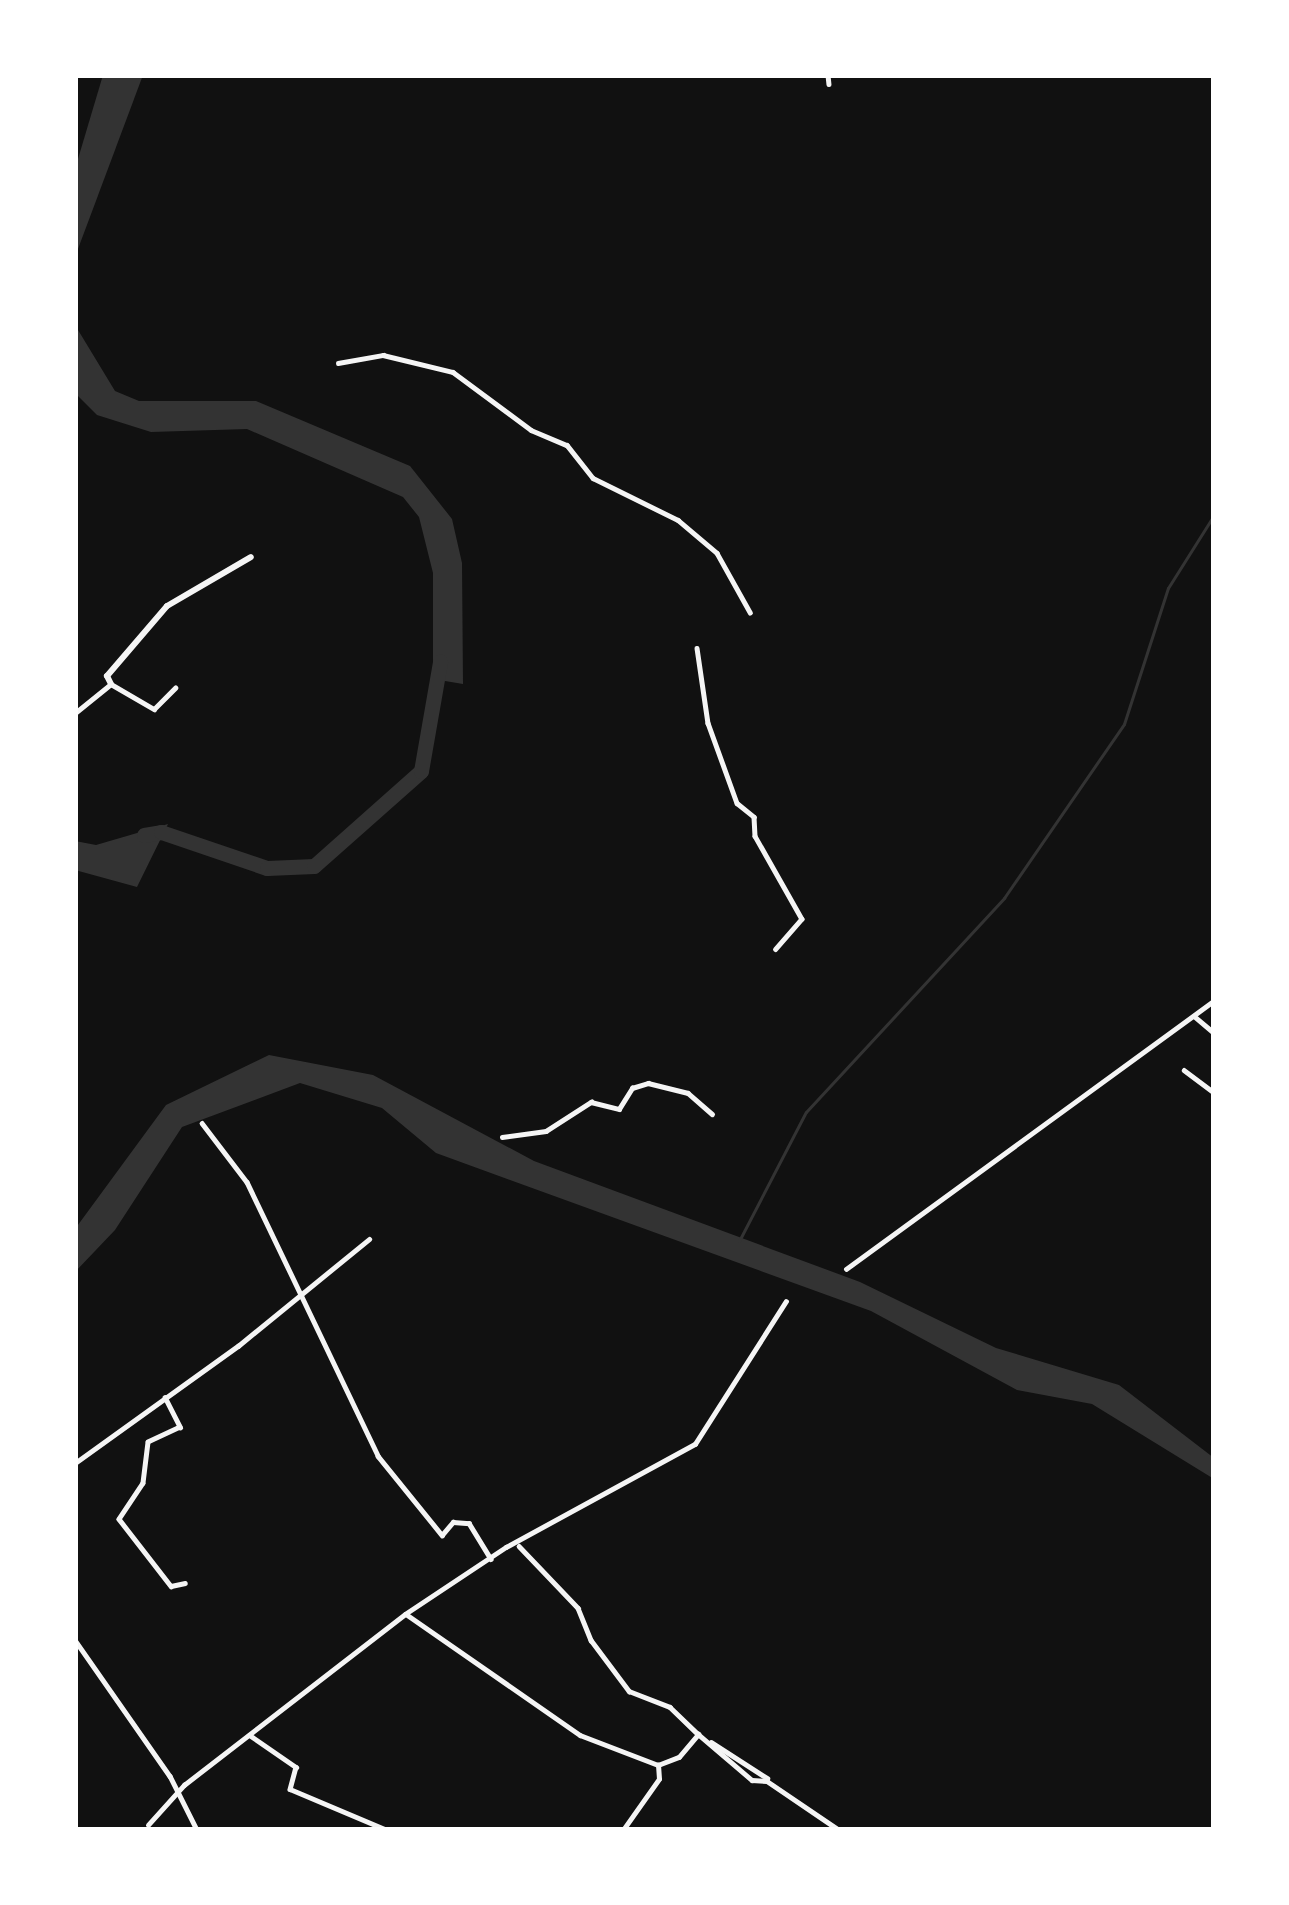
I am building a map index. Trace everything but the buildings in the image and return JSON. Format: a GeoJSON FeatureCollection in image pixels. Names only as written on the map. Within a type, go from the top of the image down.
{"type":"FeatureCollection","features":[{"type":"Feature","properties":{"kind":"street"},"geometry":{"type":"LineString","coordinates":[[338,363],[383,355],[453,372],[531,430],[567,445],[593,478],[678,520],[717,553],[750,612]]}},
{"type":"Feature","properties":{"kind":"street"},"geometry":{"type":"LineString","coordinates":[[175,688],[154,709],[107,676],[166,606],[250,557]]}},
{"type":"Feature","properties":{"kind":"street"},"geometry":{"type":"LineString","coordinates":[[698,648],[708,723],[737,803],[754,817],[755,836],[802,919],[776,949]]}},
{"type":"Feature","properties":{"kind":"street"},"geometry":{"type":"LineString","coordinates":[[75,713],[111,683]]}},
{"type":"Feature","properties":{"kind":"street"},"geometry":{"type":"LineString","coordinates":[[847,1269],[1214,1001]]}},
{"type":"Feature","properties":{"kind":"street"},"geometry":{"type":"LineString","coordinates":[[1194,1016],[1214,1033]]}},
{"type":"Feature","properties":{"kind":"street"},"geometry":{"type":"LineString","coordinates":[[1184,1070],[1214,1093]]}},
{"type":"Feature","properties":{"kind":"street"},"geometry":{"type":"LineString","coordinates":[[502,1137],[546,1131],[591,1102],[619,1109],[632,1088],[648,1083],[688,1093],[712,1114]]}},
{"type":"Feature","properties":{"kind":"street"},"geometry":{"type":"LineString","coordinates":[[202,1123],[247,1182],[378,1456],[442,1535],[453,1522],[469,1523],[491,1559]]}},
{"type":"Feature","properties":{"kind":"street"},"geometry":{"type":"LineString","coordinates":[[75,1462],[369,1239]]}},
{"type":"Feature","properties":{"kind":"street"},"geometry":{"type":"LineString","coordinates":[[148,1825],[180,1797],[184,1785],[405,1614],[491,1559],[695,1444],[786,1301]]}},
{"type":"Feature","properties":{"kind":"street"},"geometry":{"type":"LineString","coordinates":[[165,1397],[180,1426],[148,1442],[143,1484],[119,1519],[171,1586],[185,1583]]}},
{"type":"Feature","properties":{"kind":"street"},"geometry":{"type":"LineString","coordinates":[[518,1544],[578,1608],[591,1640],[629,1691],[670,1707],[752,1780],[787,1793],[839,1830]]}},
{"type":"Feature","properties":{"kind":"street"},"geometry":{"type":"LineString","coordinates":[[405,1614],[580,1735],[658,1765],[679,1757],[698,1734]]}},
{"type":"Feature","properties":{"kind":"street"},"geometry":{"type":"LineString","coordinates":[[75,1640],[197,1830]]}},
{"type":"Feature","properties":{"kind":"street"},"geometry":{"type":"LineString","coordinates":[[250,1736],[296,1767],[290,1789],[387,1830]]}},
{"type":"Feature","properties":{"kind":"street"},"geometry":{"type":"LineString","coordinates":[[623,1830],[659,1779],[658,1765]]}},
{"type":"Feature","properties":{"kind":"shaded area"},"geometry":{"type":"Polygon","coordinates":[[[103,75],[143,75],[75,257],[75,169],[103,75]]]}},
{"type":"Feature","properties":{"kind":"shaded area"},"geometry":{"type":"Polygon","coordinates":[[[75,325],[115,391],[139,401],[256,401],[410,466],[452,519],[462,563],[463,684],[433,679],[433,573],[419,517],[403,497],[247,429],[151,432],[97,415],[75,393],[75,325]]]}},
{"type":"Feature","properties":{"kind":"shaded area"},"geometry":{"type":"Polygon","coordinates":[[[168,824],[137,887],[75,870],[75,841],[96,845],[168,824]]]}},
{"type":"Feature","properties":{"kind":"shaded area"},"geometry":{"type":"Polygon","coordinates":[[[269,1055],[373,1075],[534,1161],[860,1282],[996,1348],[1119,1385],[1214,1458],[1214,1479],[1092,1404],[1017,1390],[871,1311],[436,1153],[382,1108],[300,1083],[182,1127],[115,1230],[75,1272],[75,1229],[166,1105],[269,1055]]]}},
{"type":"Feature","properties":{"kind":"waterway"},"geometry":{"type":"LineString","coordinates":[[739,1241],[806,1112],[1004,898],[1124,724],[1168,588],[1214,515]]}},
{"type":"Feature","properties":{"kind":"waterway"},"geometry":{"type":"LineString","coordinates":[[144,835],[161,832],[267,868],[314,866],[421,771],[440,662]]}}]}
